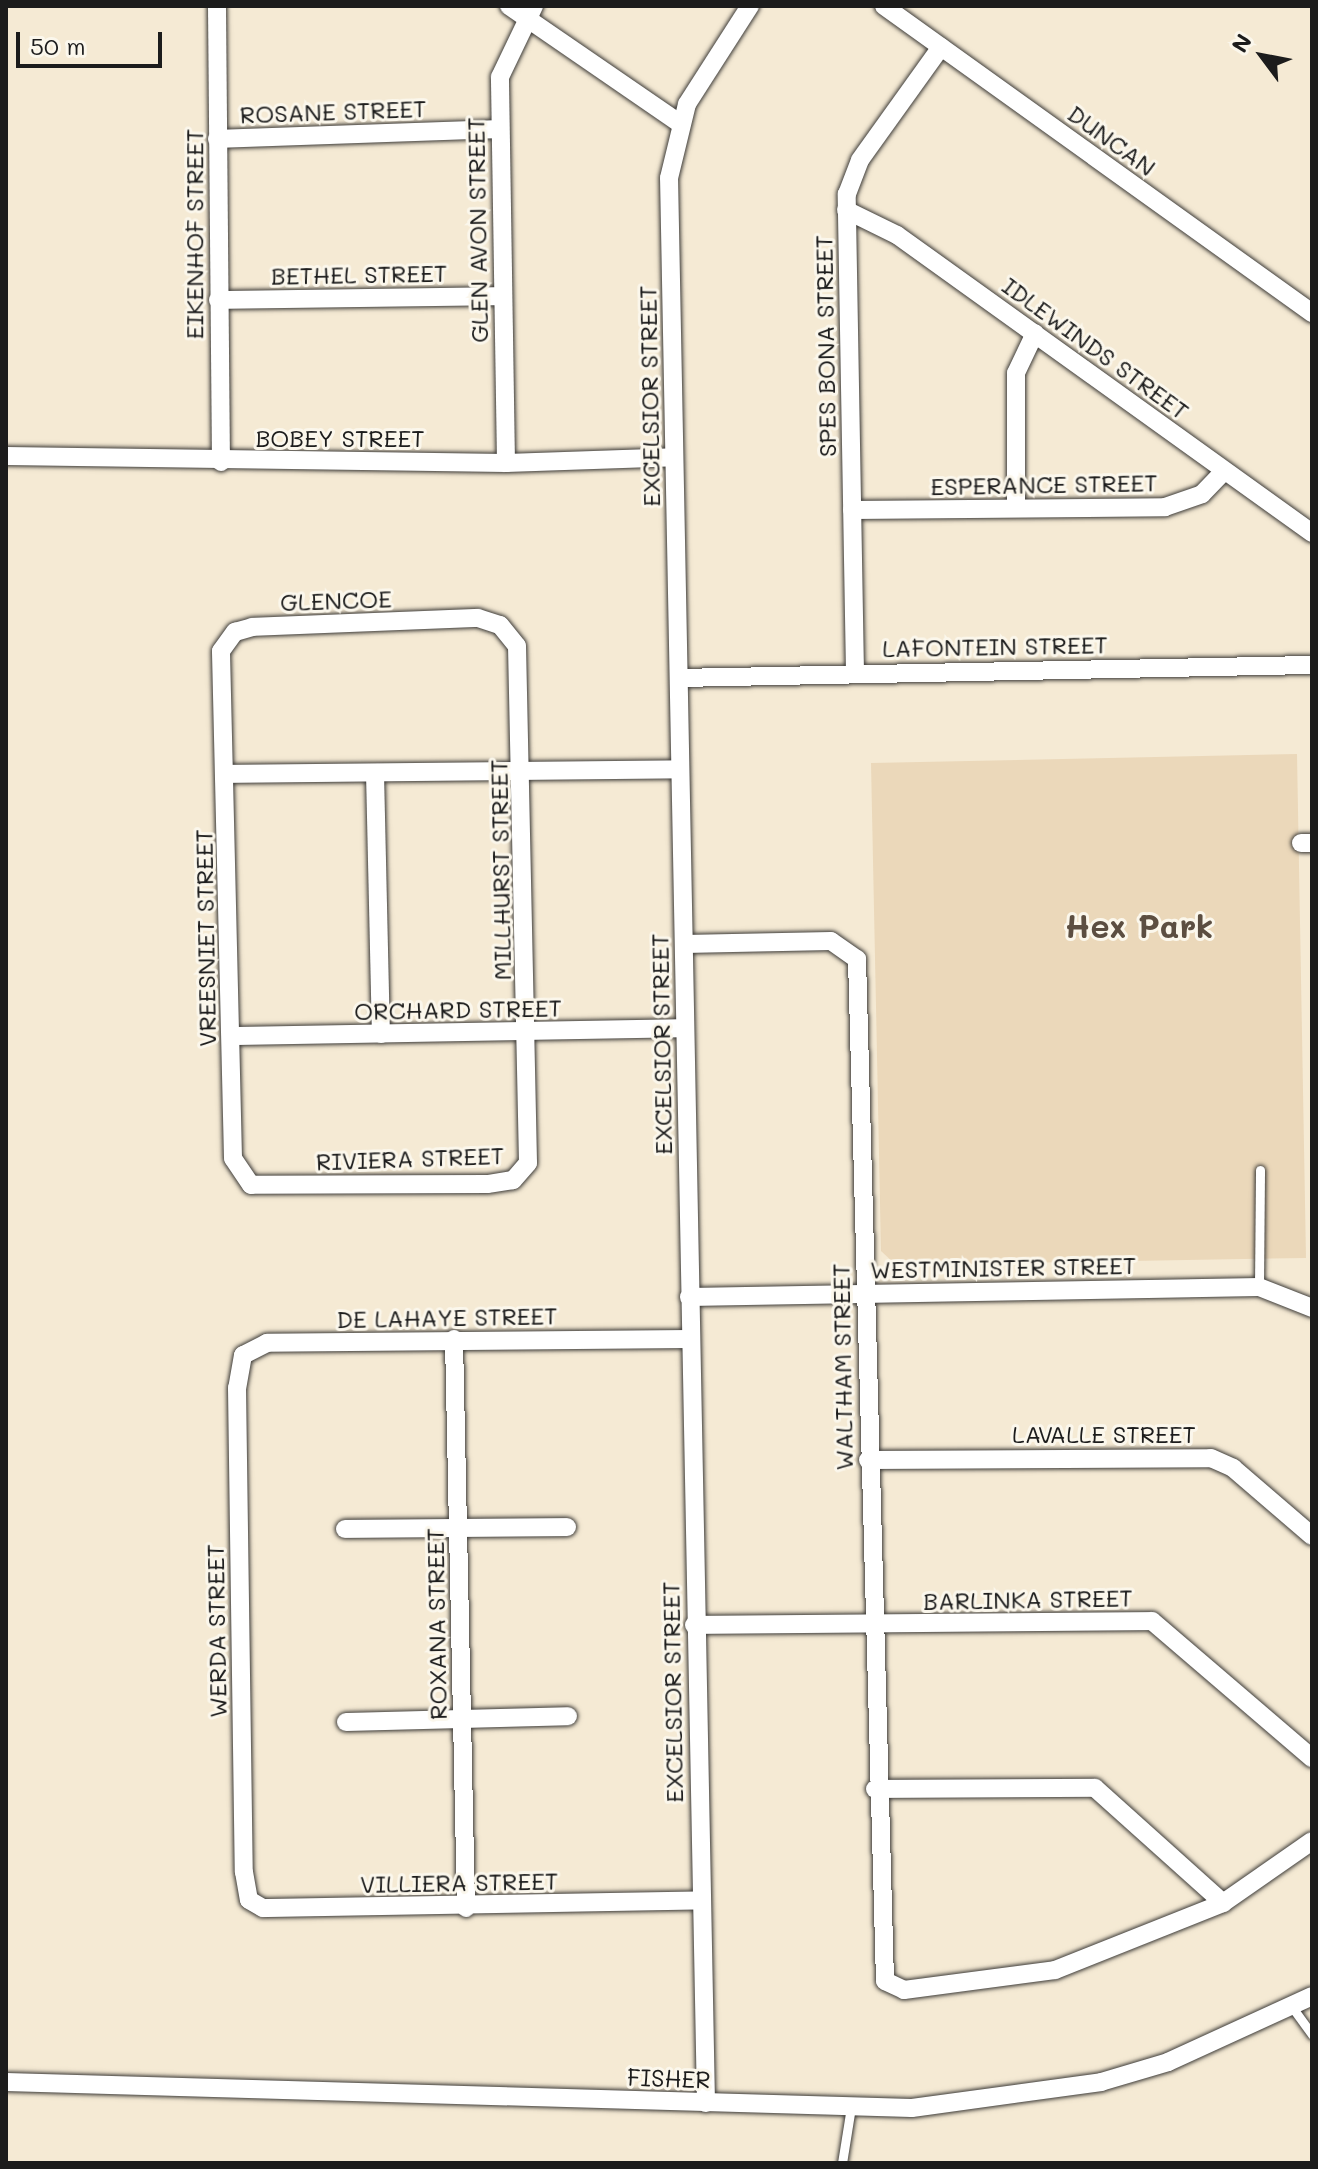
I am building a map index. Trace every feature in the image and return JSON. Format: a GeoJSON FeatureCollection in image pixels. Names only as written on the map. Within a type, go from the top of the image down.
{"type":"FeatureCollection","features":[{"type":"Feature","properties":{"kind":"street","name":"EIKENHOF STREET"},"geometry":{"type":"LineString","coordinates":[[217,6],[221,462]]}},
{"type":"Feature","properties":{"kind":"street"},"geometry":{"type":"LineString","coordinates":[[509,6],[530,12],[679,123]]}},
{"type":"Feature","properties":{"kind":"street","name":"EXCELSIOR STREET"},"geometry":{"type":"LineString","coordinates":[[706,2103],[694,1625],[669,178],[679,123],[750,6]]}},
{"type":"Feature","properties":{"kind":"street","name":"DUNCAN"},"geometry":{"type":"LineString","coordinates":[[884,6],[1312,313]]}},
{"type":"Feature","properties":{"kind":"street","name":"GLEN AVON STREET"},"geometry":{"type":"LineString","coordinates":[[506,463],[499,129],[502,65],[530,12]]}},
{"type":"Feature","properties":{"kind":"street","name":"SPES BONA STREET"},"geometry":{"type":"LineString","coordinates":[[855,673],[846,210],[860,160],[941,47]]}},
{"type":"Feature","properties":{"kind":"street","name":"ROSANE STREET"},"geometry":{"type":"LineString","coordinates":[[217,139],[499,129]]}},
{"type":"Feature","properties":{"kind":"street","name":"IDLEWINDS STREET"},"geometry":{"type":"LineString","coordinates":[[846,210],[897,235],[1312,533]]}},
{"type":"Feature","properties":{"kind":"street","name":"BETHEL STREET"},"geometry":{"type":"LineString","coordinates":[[218,300],[502,296]]}},
{"type":"Feature","properties":{"kind":"street"},"geometry":{"type":"LineString","coordinates":[[1016,508],[1016,373],[1035,333]]}},
{"type":"Feature","properties":{"kind":"street","name":"BOBEY STREET"},"geometry":{"type":"LineString","coordinates":[[6,456],[221,462],[506,463],[674,457]]}},
{"type":"Feature","properties":{"kind":"street","name":"ESPERANCE STREET"},"geometry":{"type":"LineString","coordinates":[[852,510],[1181,504],[1224,471]]}},
{"type":"Feature","properties":{"kind":"street","name":"GLENCOE"},"geometry":{"type":"LineString","coordinates":[[220,666],[225,642],[242,629],[478,618]]}},
{"type":"Feature","properties":{"kind":"street","name":"MILLHURST STREET"},"geometry":{"type":"LineString","coordinates":[[478,618],[500,625],[517,646],[524,768],[529,1144]]}},
{"type":"Feature","properties":{"kind":"street","name":"LAFONTEIN STREET"},"geometry":{"type":"LineString","coordinates":[[679,678],[1312,665]]}},
{"type":"Feature","properties":{"kind":"street","name":"VREESNIET STREET"},"geometry":{"type":"LineString","coordinates":[[220,666],[234,1166],[251,1185],[267,1187]]}},
{"type":"Feature","properties":{"kind":"street"},"geometry":{"type":"LineString","coordinates":[[225,774],[524,768],[680,769]]}},
{"type":"Feature","properties":{"kind":"street"},"geometry":{"type":"LineString","coordinates":[[375,773],[381,1034]]}},
{"type":"Feature","properties":{"kind":"street","name":"WALTHAM STREET"},"geometry":{"type":"LineString","coordinates":[[684,944],[831,941],[857,959],[879,1955],[885,1981],[898,1990],[1018,1980],[1223,1903]]}},
{"type":"Feature","properties":{"kind":"street","name":"ORCHARD STREET"},"geometry":{"type":"LineString","coordinates":[[231,1036],[685,1028]]}},
{"type":"Feature","properties":{"kind":"street","name":"RIVIERA STREET"},"geometry":{"type":"LineString","coordinates":[[267,1187],[502,1183],[524,1170],[529,1144]]}},
{"type":"Feature","properties":{"kind":"street","name":"WESTMINISTER STREET"},"geometry":{"type":"LineString","coordinates":[[689,1297],[1259,1287],[1285,1291],[1312,1308]]}},
{"type":"Feature","properties":{"kind":"street","name":"ROXANA STREET"},"geometry":{"type":"LineString","coordinates":[[454,1339],[466,1908]]}},
{"type":"Feature","properties":{"kind":"street","name":"DE LAHAYE STREET"},"geometry":{"type":"LineString","coordinates":[[237,1388],[243,1355],[267,1343],[689,1339]]}},
{"type":"Feature","properties":{"kind":"street","name":"WERDA STREET"},"geometry":{"type":"LineString","coordinates":[[237,1388],[244,1872]]}},
{"type":"Feature","properties":{"kind":"street","name":"LAVALLE STREET"},"geometry":{"type":"LineString","coordinates":[[868,1460],[1211,1458],[1233,1468],[1312,1536]]}},
{"type":"Feature","properties":{"kind":"street"},"geometry":{"type":"LineString","coordinates":[[345,1529],[458,1525],[567,1527]]}},
{"type":"Feature","properties":{"kind":"street","name":"BARLINKA STREET"},"geometry":{"type":"LineString","coordinates":[[694,1625],[1152,1621],[1312,1758]]}},
{"type":"Feature","properties":{"kind":"street"},"geometry":{"type":"LineString","coordinates":[[346,1722],[568,1716]]}},
{"type":"Feature","properties":{"kind":"street"},"geometry":{"type":"LineString","coordinates":[[875,1789],[1095,1788],[1223,1903],[1312,1841]]}},
{"type":"Feature","properties":{"kind":"street","name":"VILLIERA STREET"},"geometry":{"type":"LineString","coordinates":[[244,1872],[249,1900],[263,1908],[466,1908],[701,1900]]}},
{"type":"Feature","properties":{"kind":"street","name":"FISHER"},"geometry":{"type":"LineString","coordinates":[[6,2082],[925,2107],[1088,2085],[1168,2062],[1312,1996]]}},
{"type":"Feature","properties":{"kind":"lane"},"geometry":{"type":"LineString","coordinates":[[1259,1287],[1260,1170]]}},
{"type":"Feature","properties":{"kind":"lane"},"geometry":{"type":"LineString","coordinates":[[1292,2007],[1312,2035]]}},
{"type":"Feature","properties":{"kind":"lane"},"geometry":{"type":"LineString","coordinates":[[851,2107],[844,2160],[856,2163]]}},
{"type":"Feature","properties":{"kind":"shaded area"},"geometry":{"type":"Polygon","coordinates":[[[1297,754],[1306,1258],[896,1265],[881,1251],[871,763],[1297,754]]]}},
{"type":"Feature","properties":{"kind":"district","name":"Hex Park"},"geometry":{"type":"Point","coordinates":[1139,925]}}]}
